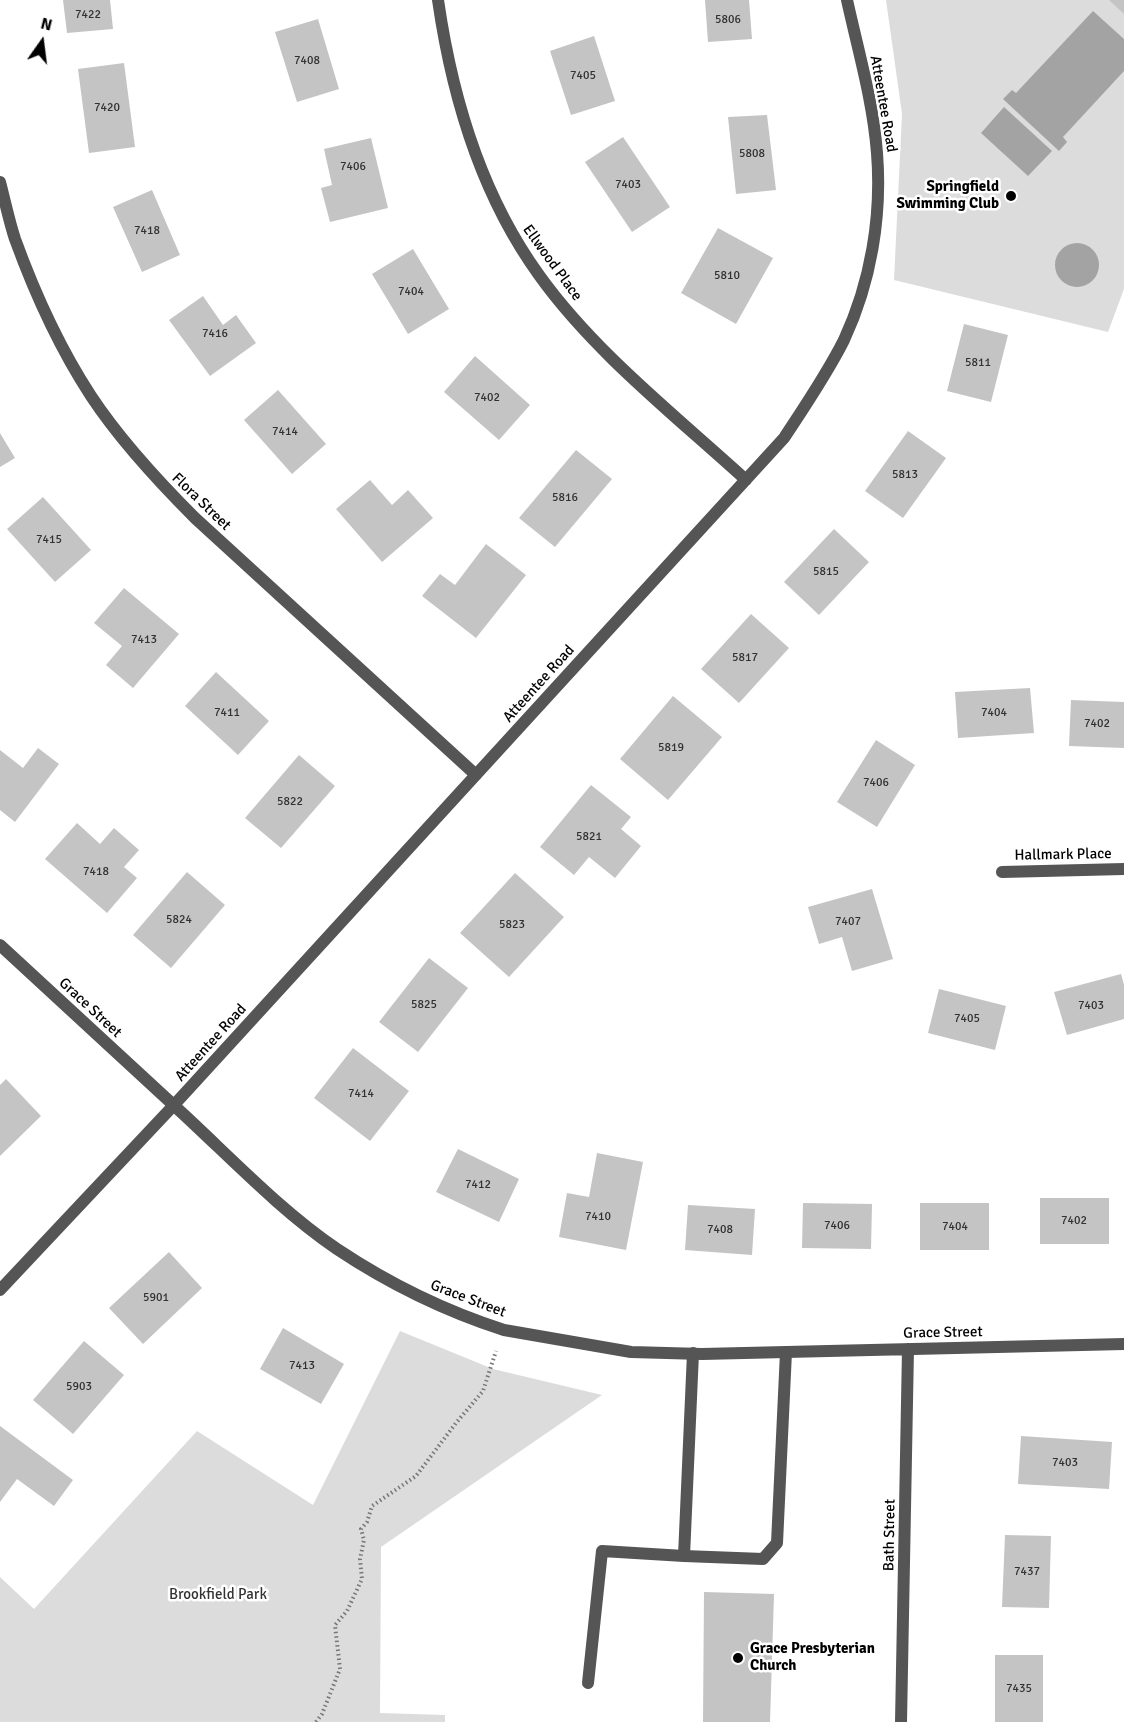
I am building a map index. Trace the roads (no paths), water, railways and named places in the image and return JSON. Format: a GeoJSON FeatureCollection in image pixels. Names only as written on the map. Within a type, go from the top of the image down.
{"type":"FeatureCollection","features":[{"type":"Feature","properties":{"kind":"street","name":"Ellwood Place"},"geometry":{"type":"LineString","coordinates":[[438,0],[443,36],[457,96],[478,163],[508,226],[532,266],[575,320],[619,365],[746,480]]}},
{"type":"Feature","properties":{"kind":"street","name":"Atteentee Road"},"geometry":{"type":"LineString","coordinates":[[0,1290],[174,1105],[746,480],[784,438],[812,396],[843,341],[854,315],[872,253],[878,200],[877,153],[872,111],[847,0]]}},
{"type":"Feature","properties":{"kind":"street","name":"Flora Street"},"geometry":{"type":"LineString","coordinates":[[0,182],[15,238],[43,308],[92,397],[122,438],[155,477],[195,518],[476,775]]}},
{"type":"Feature","properties":{"kind":"street","name":"Hallmark Place"},"geometry":{"type":"LineString","coordinates":[[1002,872],[1124,869]]}},
{"type":"Feature","properties":{"kind":"street","name":"Grace Street"},"geometry":{"type":"LineString","coordinates":[[0,945],[286,1208],[337,1248],[406,1290],[448,1310],[504,1330],[631,1352],[786,1352],[1124,1344]]}},
{"type":"Feature","properties":{"kind":"street","name":"Bath Street"},"geometry":{"type":"LineString","coordinates":[[901,1722],[908,1349]]}},
{"type":"Feature","properties":{"kind":"street"},"geometry":{"type":"LineString","coordinates":[[588,1683],[602,1551],[763,1559],[777,1543],[786,1352]]}},
{"type":"Feature","properties":{"kind":"street"},"geometry":{"type":"LineString","coordinates":[[684,1556],[693,1353]]}},
{"type":"Feature","properties":{"kind":"place","name":"Springfield Swimming Club"},"geometry":{"type":"Point","coordinates":[1011,196]}},
{"type":"Feature","properties":{"kind":"place","name":"Grace Presbyterian Church"},"geometry":{"type":"Point","coordinates":[738,1658]}},
{"type":"Feature","properties":{"kind":"park label","name":"Brookfield Park"},"geometry":{"type":"Point","coordinates":[218,1595]}}]}
